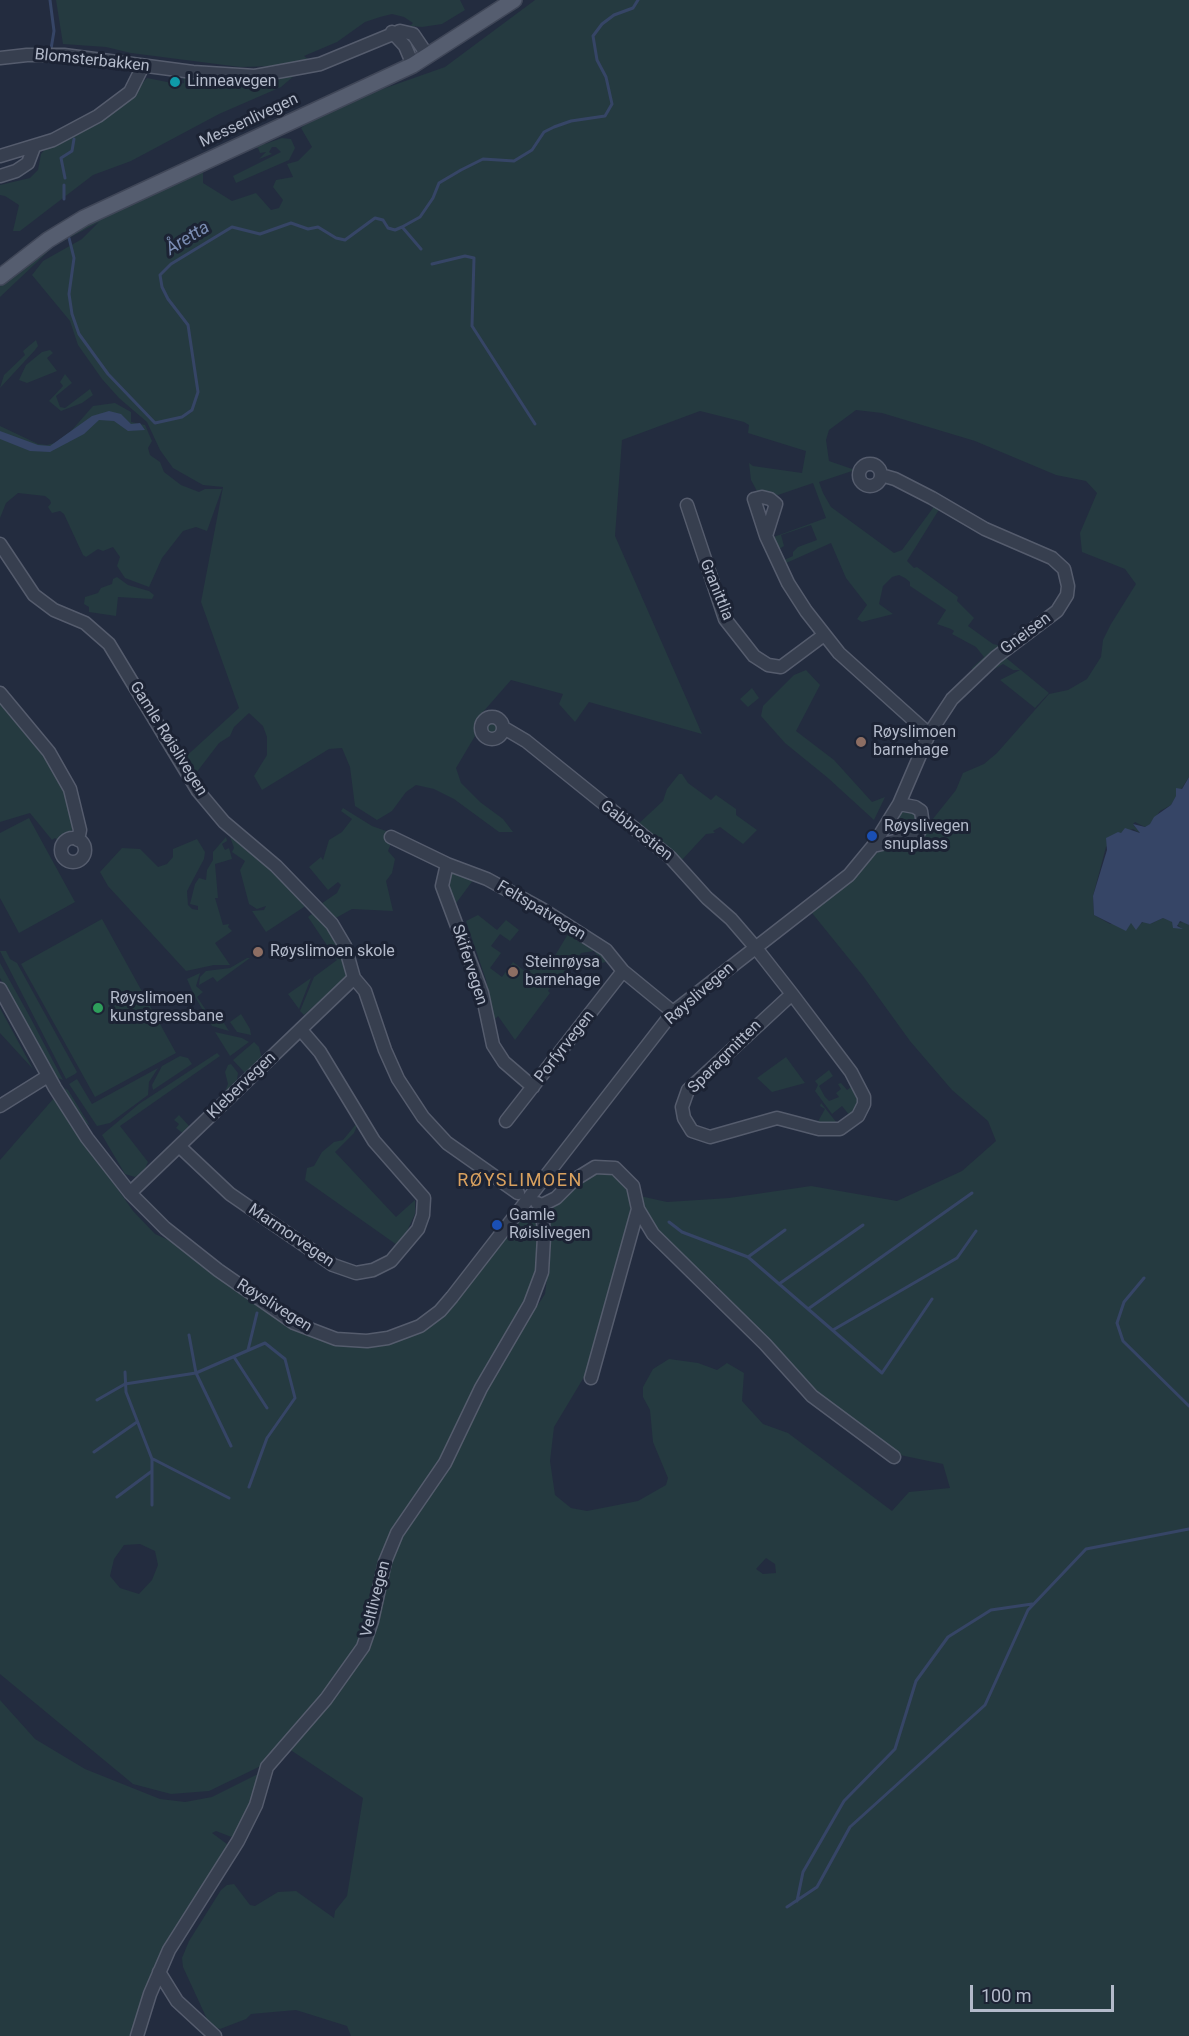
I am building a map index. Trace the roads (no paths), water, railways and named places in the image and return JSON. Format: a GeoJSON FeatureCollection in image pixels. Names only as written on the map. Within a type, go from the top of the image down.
{"type":"FeatureCollection","features":[{"type":"Feature","properties":{"kind":"main road","name":"Messenlivegen"},"geometry":{"type":"LineString","coordinates":[[0,277],[48,240],[84,218],[413,64],[514,0]]}},
{"type":"Feature","properties":{"kind":"street"},"geometry":{"type":"LineString","coordinates":[[392,32],[407,31],[413,34],[428,56]]}},
{"type":"Feature","properties":{"kind":"street"},"geometry":{"type":"LineString","coordinates":[[392,32],[405,46],[413,64]]}},
{"type":"Feature","properties":{"kind":"street","name":"Blomsterbakken"},"geometry":{"type":"LineString","coordinates":[[0,58],[43,54],[239,76],[270,75],[320,64],[392,32]]}},
{"type":"Feature","properties":{"kind":"street"},"geometry":{"type":"LineString","coordinates":[[0,156],[34,147],[69,133],[115,105],[136,85],[143,66]]}},
{"type":"Feature","properties":{"kind":"street"},"geometry":{"type":"LineString","coordinates":[[0,176],[28,164],[34,147]]}},
{"type":"Feature","properties":{"kind":"street","name":"Gneisen"},"geometry":{"type":"LineString","coordinates":[[881,476],[895,479],[985,529],[1052,558],[1064,569],[1067,578],[1067,595],[1057,611],[969,680],[952,699],[929,734],[898,804]]}},
{"type":"Feature","properties":{"kind":"street","name":"Granittlia"},"geometry":{"type":"LineString","coordinates":[[687,505],[725,619],[754,656],[768,665],[781,668],[824,635]]}},
{"type":"Feature","properties":{"kind":"street"},"geometry":{"type":"LineString","coordinates":[[766,536],[788,583],[838,653],[929,734]]}},
{"type":"Feature","properties":{"kind":"street","name":"Gamle Røislivegen"},"geometry":{"type":"LineString","coordinates":[[0,544],[34,595],[54,610],[85,624],[109,644],[198,791],[224,822],[276,866],[332,924],[345,946],[354,978],[365,991],[385,1050],[398,1079],[423,1117],[455,1149],[523,1196],[542,1205]]}},
{"type":"Feature","properties":{"kind":"street"},"geometry":{"type":"LineString","coordinates":[[0,693],[49,752],[70,789],[80,830],[78,840]]}},
{"type":"Feature","properties":{"kind":"street","name":"Gabbrostien"},"geometry":{"type":"LineString","coordinates":[[504,728],[526,741],[670,857],[756,948]]}},
{"type":"Feature","properties":{"kind":"street"},"geometry":{"type":"LineString","coordinates":[[873,846],[908,838],[923,825],[921,811],[915,807],[898,804]]}},
{"type":"Feature","properties":{"kind":"street","name":"Røyslivegen"},"geometry":{"type":"LineString","coordinates":[[0,989],[48,1076],[87,1138],[130,1193],[183,1243],[294,1323],[336,1339],[367,1341],[407,1332],[440,1311],[523,1196],[673,1012],[849,875],[873,846],[898,804]]}},
{"type":"Feature","properties":{"kind":"street","name":"Feltspatvegen"},"geometry":{"type":"LineString","coordinates":[[391,837],[447,864],[487,879],[542,909],[606,950],[623,971],[673,1012]]}},
{"type":"Feature","properties":{"kind":"street","name":"Skifervegen"},"geometry":{"type":"LineString","coordinates":[[447,864],[442,886],[482,993],[493,1044],[504,1062],[533,1088]]}},
{"type":"Feature","properties":{"kind":"street","name":"Sparagmitten"},"geometry":{"type":"LineString","coordinates":[[756,948],[792,994],[862,1090],[864,1104],[858,1116],[847,1125],[829,1130],[777,1118],[710,1137],[692,1131],[684,1118],[682,1107],[688,1090],[792,994]]}},
{"type":"Feature","properties":{"kind":"street","name":"Porfyrvegen"},"geometry":{"type":"LineString","coordinates":[[506,1121],[623,971]]}},
{"type":"Feature","properties":{"kind":"street","name":"Klebervegen"},"geometry":{"type":"LineString","coordinates":[[130,1193],[354,978]]}},
{"type":"Feature","properties":{"kind":"street","name":"Marmorvegen"},"geometry":{"type":"LineString","coordinates":[[179,1146],[236,1199],[333,1265],[356,1273],[373,1270],[391,1261],[418,1229],[423,1215],[424,1198],[374,1141],[320,1052],[301,1030]]}},
{"type":"Feature","properties":{"kind":"street"},"geometry":{"type":"LineString","coordinates":[[0,1106],[48,1076]]}},
{"type":"Feature","properties":{"kind":"street"},"geometry":{"type":"LineString","coordinates":[[542,1205],[556,1198],[585,1172],[594,1167],[606,1166],[615,1168],[628,1179],[638,1198],[638,1209],[591,1378]]}},
{"type":"Feature","properties":{"kind":"street","name":"Veltlivegen"},"geometry":{"type":"LineString","coordinates":[[137,2036],[159,1972],[180,1931],[243,1832],[256,1805],[267,1767],[326,1699],[363,1647],[370,1628],[384,1562],[397,1533],[445,1463],[481,1388],[538,1287],[542,1272],[544,1237],[542,1205]]}},
{"type":"Feature","properties":{"kind":"street"},"geometry":{"type":"LineString","coordinates":[[638,1209],[653,1234],[765,1344],[812,1395],[894,1457]]}},
{"type":"Feature","properties":{"kind":"street"},"geometry":{"type":"LineString","coordinates":[[159,1972],[177,2001],[215,2036]]}},
{"type":"Feature","properties":{"kind":"water"},"geometry":{"type":"Polygon","coordinates":[[[109,411],[121,414],[131,424],[140,423],[145,430],[128,431],[114,421],[99,420],[84,434],[50,452],[30,451],[0,439],[0,431],[38,445],[50,446],[92,416],[109,411]]]}},
{"type":"Feature","properties":{"kind":"water"},"geometry":{"type":"Polygon","coordinates":[[[1189,777],[1189,925],[1180,921],[1177,926],[1183,929],[1173,928],[1172,922],[1163,918],[1150,924],[1142,922],[1136,930],[1131,923],[1126,931],[1094,915],[1093,896],[1107,850],[1106,838],[1118,832],[1121,833],[1125,828],[1140,833],[1133,824],[1145,827],[1150,824],[1154,817],[1171,805],[1176,796],[1176,788],[1182,789],[1189,777]]]}},
{"type":"Feature","properties":{"kind":"waterway"},"geometry":{"type":"LineString","coordinates":[[50,0],[54,31],[51,49]]}},
{"type":"Feature","properties":{"kind":"waterway","name":"Åretta"},"geometry":{"type":"LineString","coordinates":[[69,238],[74,258],[69,294],[72,314],[79,334],[108,374],[155,423],[182,417],[192,410],[198,392],[188,325],[168,299],[162,287],[160,275],[171,264],[232,227],[260,234],[291,223],[308,229],[318,227],[336,238],[345,240],[375,218],[383,220],[388,228],[395,230],[420,217],[433,198],[439,183],[461,170],[483,159],[514,161],[532,150],[544,132],[554,127],[571,121],[605,116],[612,104],[606,77],[597,60],[593,36],[602,24],[614,15],[633,8],[638,0]]}},
{"type":"Feature","properties":{"kind":"waterway"},"geometry":{"type":"LineString","coordinates":[[65,178],[61,158],[72,151],[74,139]]}},
{"type":"Feature","properties":{"kind":"waterway"},"geometry":{"type":"LineString","coordinates":[[64,185],[64,199]]}},
{"type":"Feature","properties":{"kind":"waterway"},"geometry":{"type":"LineString","coordinates":[[403,228],[421,249]]}},
{"type":"Feature","properties":{"kind":"waterway"},"geometry":{"type":"LineString","coordinates":[[432,264],[465,256],[474,258],[472,326],[535,424]]}},
{"type":"Feature","properties":{"kind":"waterway"},"geometry":{"type":"LineString","coordinates":[[808,1309],[972,1193]]}},
{"type":"Feature","properties":{"kind":"waterway"},"geometry":{"type":"LineString","coordinates":[[669,1222],[682,1232],[748,1257],[882,1373],[932,1299]]}},
{"type":"Feature","properties":{"kind":"waterway"},"geometry":{"type":"LineString","coordinates":[[779,1284],[863,1225]]}},
{"type":"Feature","properties":{"kind":"waterway"},"geometry":{"type":"LineString","coordinates":[[748,1257],[785,1230]]}},
{"type":"Feature","properties":{"kind":"waterway"},"geometry":{"type":"LineString","coordinates":[[833,1330],[957,1258],[976,1231]]}},
{"type":"Feature","properties":{"kind":"waterway"},"geometry":{"type":"LineString","coordinates":[[1144,1278],[1124,1302],[1117,1323],[1123,1341],[1189,1406]]}},
{"type":"Feature","properties":{"kind":"waterway"},"geometry":{"type":"LineString","coordinates":[[248,1350],[257,1313]]}},
{"type":"Feature","properties":{"kind":"waterway"},"geometry":{"type":"LineString","coordinates":[[189,1335],[196,1373],[231,1446]]}},
{"type":"Feature","properties":{"kind":"waterway"},"geometry":{"type":"LineString","coordinates":[[97,1400],[125,1384],[196,1373],[265,1343],[285,1359],[295,1398],[267,1438],[249,1487]]}},
{"type":"Feature","properties":{"kind":"waterway"},"geometry":{"type":"LineString","coordinates":[[234,1357],[267,1408]]}},
{"type":"Feature","properties":{"kind":"waterway"},"geometry":{"type":"LineString","coordinates":[[125,1372],[126,1392],[152,1459],[152,1505]]}},
{"type":"Feature","properties":{"kind":"waterway"},"geometry":{"type":"LineString","coordinates":[[94,1452],[137,1422]]}},
{"type":"Feature","properties":{"kind":"waterway"},"geometry":{"type":"LineString","coordinates":[[153,1459],[229,1498]]}},
{"type":"Feature","properties":{"kind":"waterway"},"geometry":{"type":"LineString","coordinates":[[117,1497],[152,1471]]}},
{"type":"Feature","properties":{"kind":"waterway"},"geometry":{"type":"LineString","coordinates":[[787,1907],[817,1887],[850,1827],[985,1705],[1028,1610],[1086,1549],[1189,1529]]}},
{"type":"Feature","properties":{"kind":"waterway"},"geometry":{"type":"LineString","coordinates":[[797,1901],[803,1872],[844,1801],[895,1749],[916,1681],[948,1637],[991,1610],[1032,1604]]}},
{"type":"Feature","properties":{"kind":"place","name":"Linneavegen"},"geometry":{"type":"Point","coordinates":[175,82]}},
{"type":"Feature","properties":{"kind":"place","name":"Røyslimoen barnehage"},"geometry":{"type":"Point","coordinates":[861,742]}},
{"type":"Feature","properties":{"kind":"place","name":"Røyslivegen snuplass"},"geometry":{"type":"Point","coordinates":[872,836]}},
{"type":"Feature","properties":{"kind":"place","name":"Røyslimoen skole"},"geometry":{"type":"Point","coordinates":[258,952]}},
{"type":"Feature","properties":{"kind":"place","name":"Steinrøysa barnehage"},"geometry":{"type":"Point","coordinates":[513,972]}},
{"type":"Feature","properties":{"kind":"place","name":"Røyslimoen kunstgressbane"},"geometry":{"type":"Point","coordinates":[98,1008]}},
{"type":"Feature","properties":{"kind":"place","name":"Gamle Røislivegen"},"geometry":{"type":"Point","coordinates":[497,1225]}},
{"type":"Feature","properties":{"kind":"district","name":"RØYSLIMOEN"},"geometry":{"type":"Point","coordinates":[520,1181]}}]}
